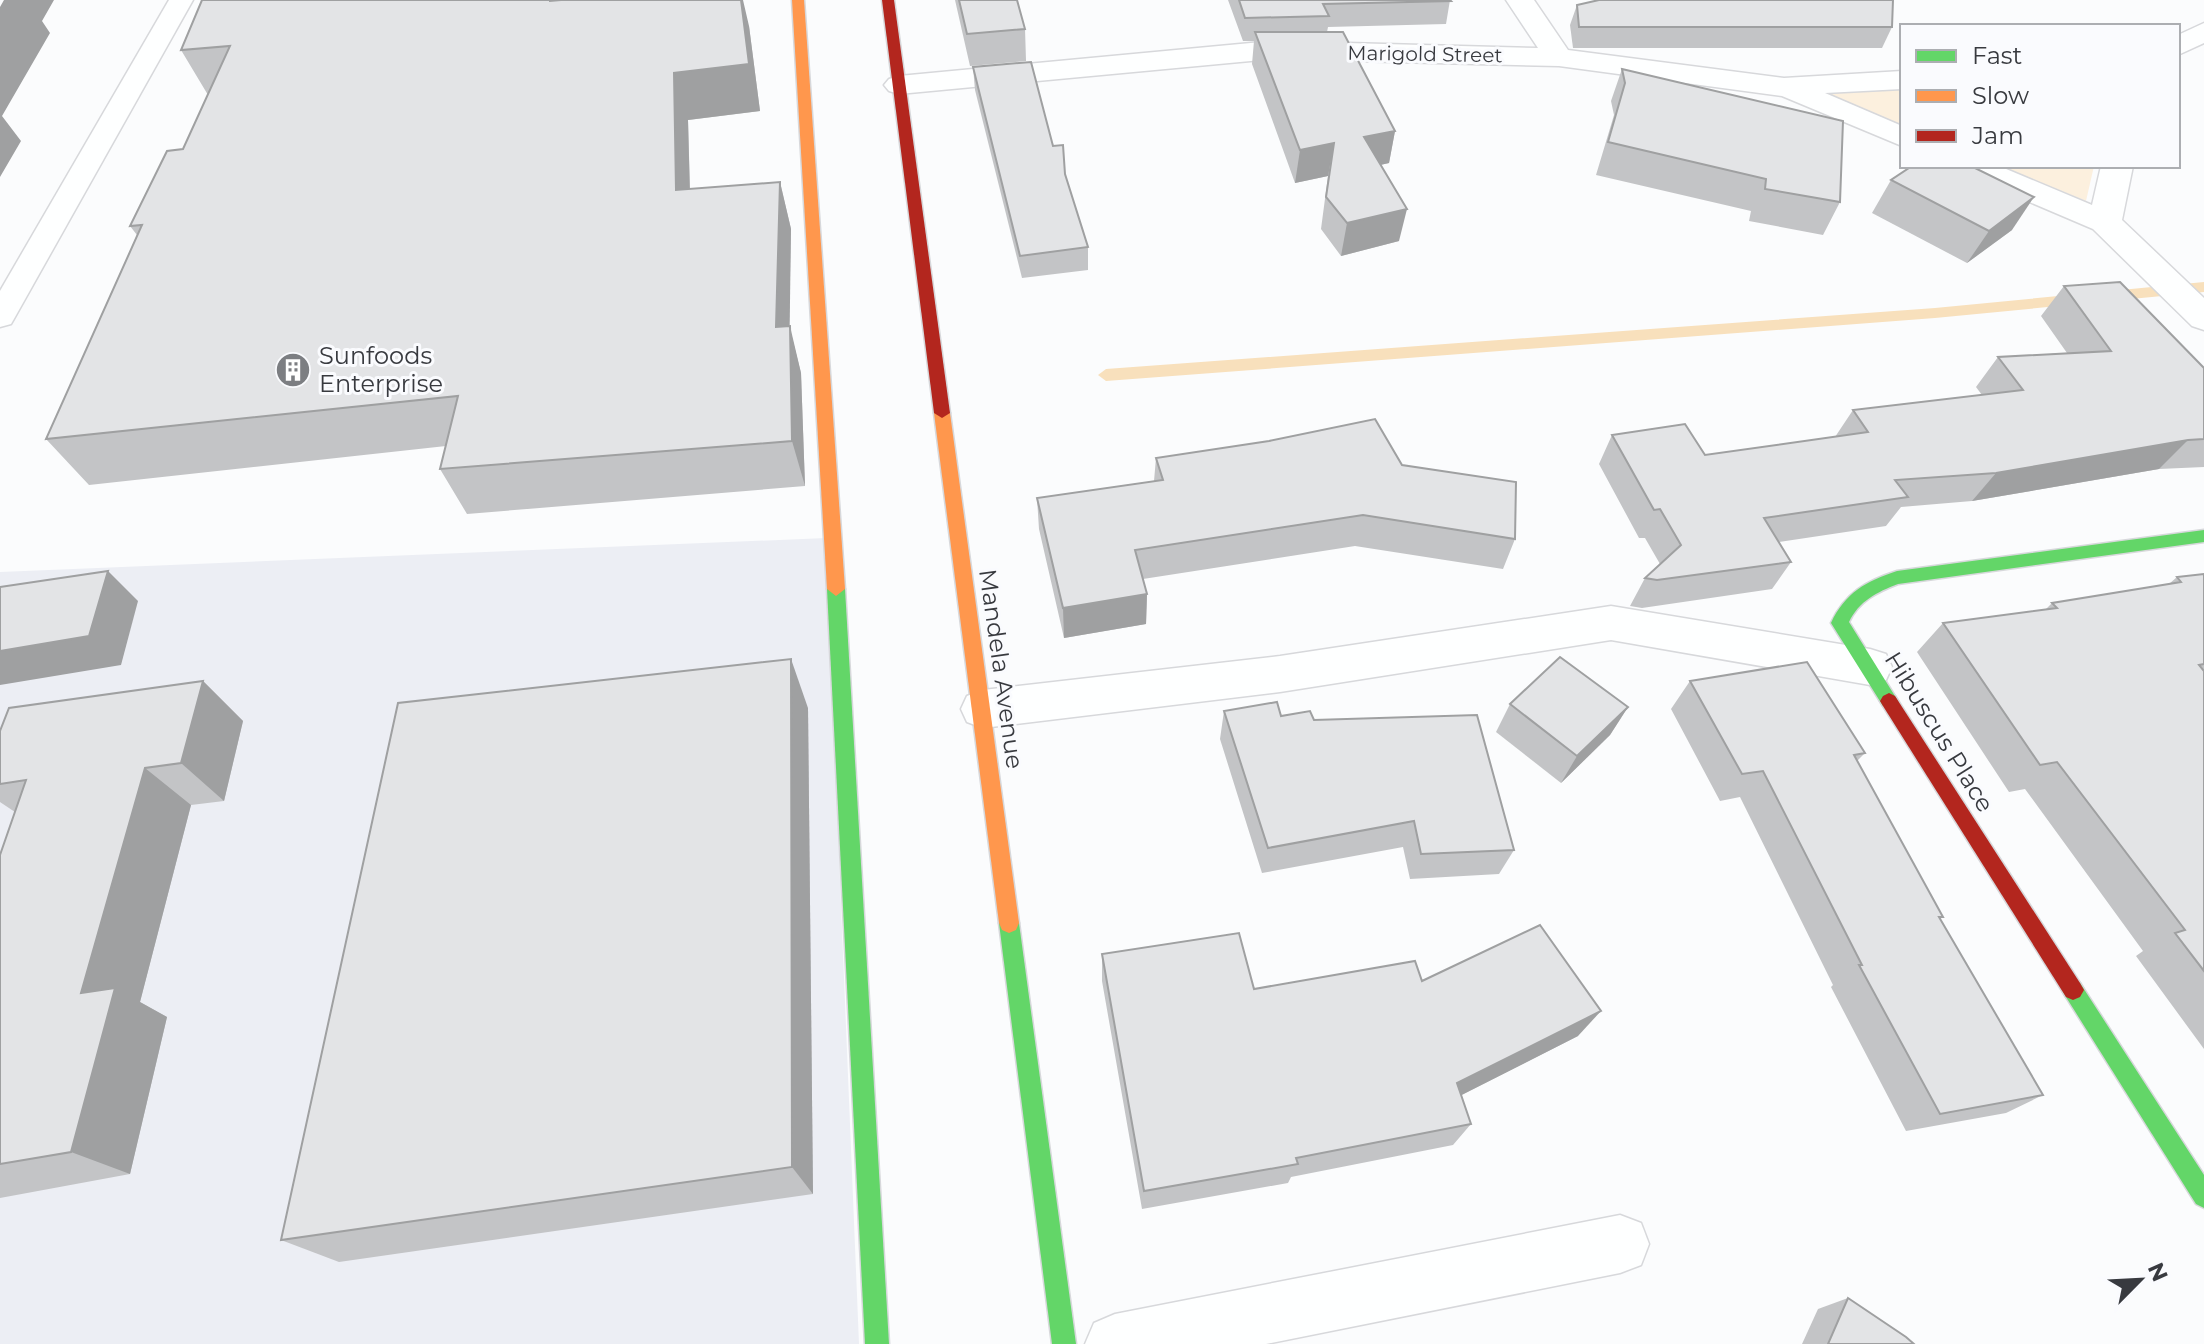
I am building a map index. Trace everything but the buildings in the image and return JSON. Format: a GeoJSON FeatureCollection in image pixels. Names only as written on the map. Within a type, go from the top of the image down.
{"type":"FeatureCollection","features":[{"type":"Feature","properties":{"kind":"main road"},"geometry":{"type":"LineString","coordinates":[[798,0],[832,511],[877,1344]]}},
{"type":"Feature","properties":{"kind":"main road","name":"Mandela Avenue"},"geometry":{"type":"LineString","coordinates":[[888,0],[1064,1344]]}},
{"type":"Feature","properties":{"kind":"main road","name":"Hibuscus Place"},"geometry":{"type":"LineString","coordinates":[[2204,536],[1897,578],[1853,594],[1840,623],[2204,1196]]}},
{"type":"Feature","properties":{"kind":"street"},"geometry":{"type":"LineString","coordinates":[[1520,0],[1559,57]]}},
{"type":"Feature","properties":{"kind":"street"},"geometry":{"type":"LineString","coordinates":[[2180,45],[2204,32]]}},
{"type":"Feature","properties":{"kind":"street","name":"Marigold Street"},"geometry":{"type":"LineString","coordinates":[[899,85],[1272,50],[1559,57],[1784,87],[1900,80]]}},
{"type":"Feature","properties":{"kind":"street"},"geometry":{"type":"LineString","coordinates":[[1784,87],[1900,136]]}},
{"type":"Feature","properties":{"kind":"street"},"geometry":{"type":"LineString","coordinates":[[1977,168],[2105,222],[2204,318]]}},
{"type":"Feature","properties":{"kind":"street"},"geometry":{"type":"LineString","coordinates":[[2105,222],[2117,168]]}},
{"type":"Feature","properties":{"kind":"street"},"geometry":{"type":"LineString","coordinates":[[983,709],[1280,674],[1611,623],[1870,667]]}},
{"type":"Feature","properties":{"kind":"street"},"geometry":{"type":"LineString","coordinates":[[1115,1344],[1620,1244]]}},
{"type":"Feature","properties":{"kind":"lane"},"geometry":{"type":"LineString","coordinates":[[0,317],[181,0]]}},
{"type":"Feature","properties":{"kind":"shaded area"},"geometry":{"type":"Polygon","coordinates":[[[1900,88],[1900,126],[1818,93],[1900,88]]]}},
{"type":"Feature","properties":{"kind":"shaded area"},"geometry":{"type":"Polygon","coordinates":[[[2004,168],[2094,168],[2086,201],[2004,168]]]}},
{"type":"Feature","properties":{"kind":"shaded area"},"geometry":{"type":"Polygon","coordinates":[[[826,538],[859,1344],[0,1344],[0,572],[826,538]]]}},
{"type":"Feature","properties":{"kind":"waterway"},"geometry":{"type":"LineString","coordinates":[[1106,375],[1935,313],[2204,287]]}},
{"type":"Feature","properties":{"kind":"traffic: fast"},"geometry":{"type":"LineString","coordinates":[[1889,701],[1840,623],[1850,605],[1870,589],[1897,578],[2204,536]]}},
{"type":"Feature","properties":{"kind":"traffic: fast"},"geometry":{"type":"LineString","coordinates":[[836,589],[877,1344]]}},
{"type":"Feature","properties":{"kind":"traffic: fast"},"geometry":{"type":"LineString","coordinates":[[1009,923],[1064,1344]]}},
{"type":"Feature","properties":{"kind":"traffic: fast"},"geometry":{"type":"LineString","coordinates":[[2073,990],[2204,1196]]}},
{"type":"Feature","properties":{"kind":"traffic: slow"},"geometry":{"type":"LineString","coordinates":[[798,0],[836,589]]}},
{"type":"Feature","properties":{"kind":"traffic: slow"},"geometry":{"type":"LineString","coordinates":[[942,413],[1009,923]]}},
{"type":"Feature","properties":{"kind":"traffic: jam"},"geometry":{"type":"LineString","coordinates":[[888,0],[942,413]]}},
{"type":"Feature","properties":{"kind":"traffic: jam"},"geometry":{"type":"LineString","coordinates":[[1889,701],[2073,990]]}},
{"type":"Feature","properties":{"kind":"place","name":"Sunfoods Enterprise"},"geometry":{"type":"Point","coordinates":[293,370]}}]}
